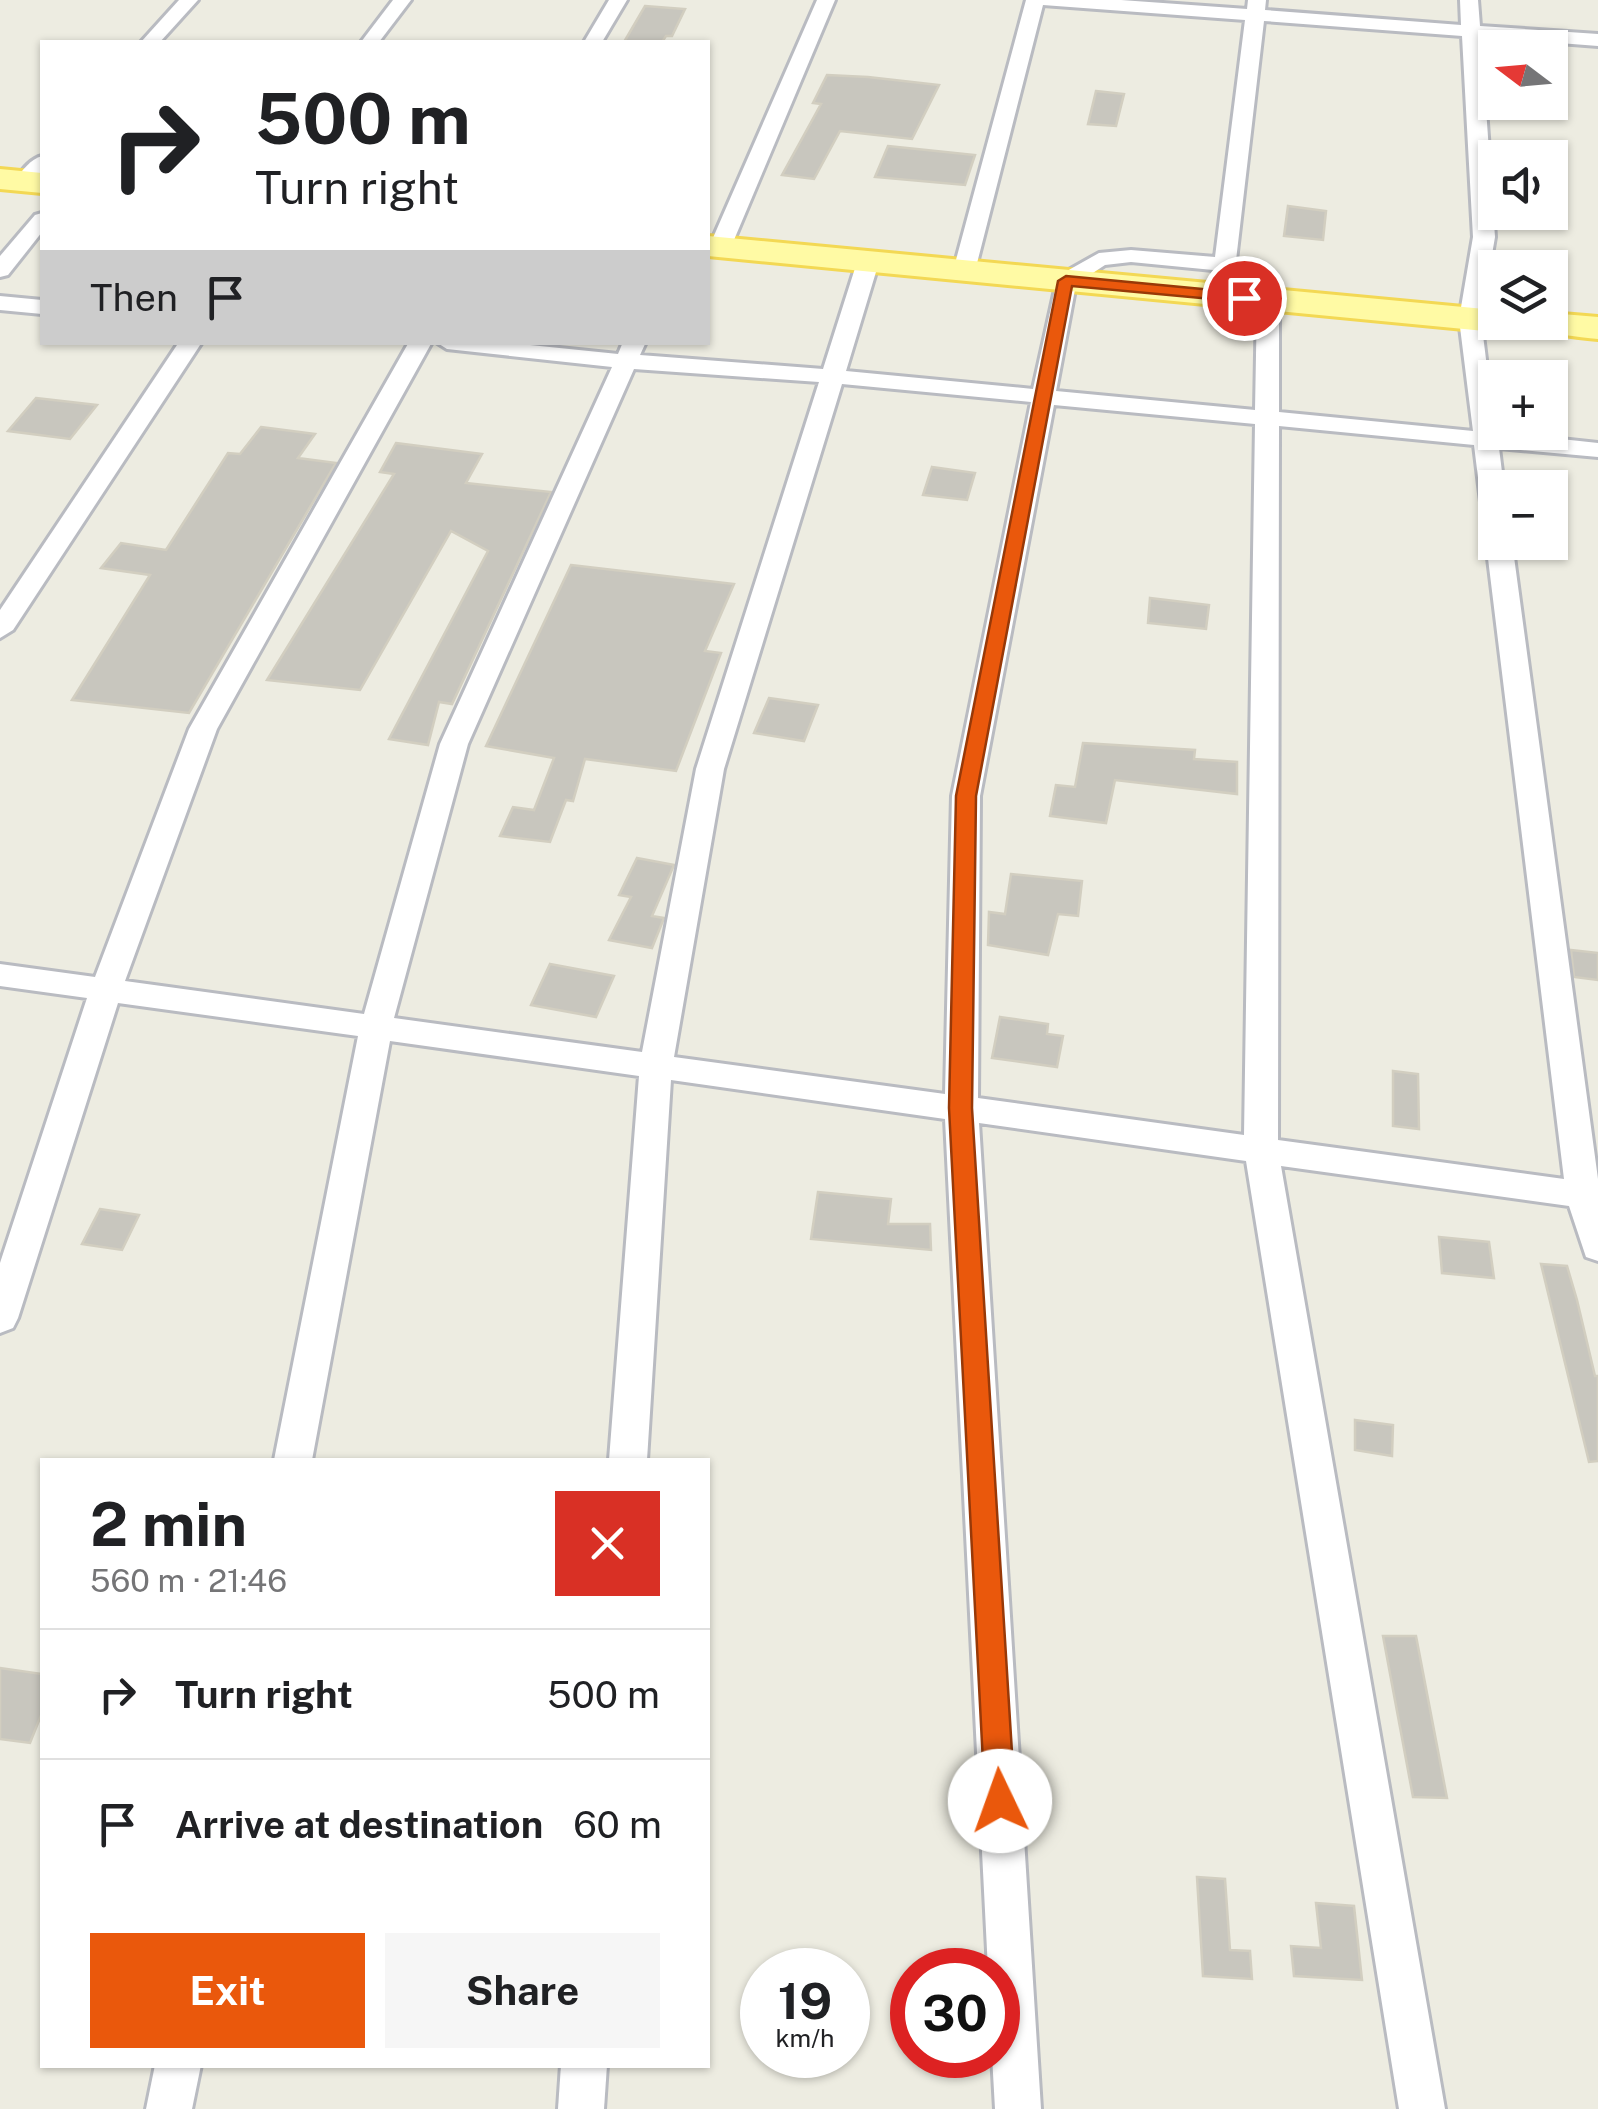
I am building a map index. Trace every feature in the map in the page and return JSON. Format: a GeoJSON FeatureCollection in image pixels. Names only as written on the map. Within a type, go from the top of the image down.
{"type":"FeatureCollection","features":[{"type":"Feature","properties":{"kind":"main road"},"geometry":{"type":"LineString","coordinates":[[714,247],[1066,281],[1223,280],[1268,300],[1478,320]]}},
{"type":"Feature","properties":{"kind":"main road"},"geometry":{"type":"LineString","coordinates":[[1568,326],[1598,328]]}},
{"type":"Feature","properties":{"kind":"street"},"geometry":{"type":"LineString","coordinates":[[152,40],[188,0]]}},
{"type":"Feature","properties":{"kind":"street"},"geometry":{"type":"LineString","coordinates":[[372,40],[402,0]]}},
{"type":"Feature","properties":{"kind":"street"},"geometry":{"type":"LineString","coordinates":[[595,40],[618,0]]}},
{"type":"Feature","properties":{"kind":"street"},"geometry":{"type":"LineString","coordinates":[[714,247],[826,0]]}},
{"type":"Feature","properties":{"kind":"street"},"geometry":{"type":"LineString","coordinates":[[964,271],[1035,0]]}},
{"type":"Feature","properties":{"kind":"street"},"geometry":{"type":"LineString","coordinates":[[1046,0],[1256,8],[1598,40]]}},
{"type":"Feature","properties":{"kind":"street"},"geometry":{"type":"LineString","coordinates":[[1469,0],[1484,250]]}},
{"type":"Feature","properties":{"kind":"street"},"geometry":{"type":"LineString","coordinates":[[1223,280],[1256,8]]}},
{"type":"Feature","properties":{"kind":"street"},"geometry":{"type":"LineString","coordinates":[[0,270],[40,222]]}},
{"type":"Feature","properties":{"kind":"street"},"geometry":{"type":"LineString","coordinates":[[628,1458],[656,1066],[710,769],[868,262]]}},
{"type":"Feature","properties":{"kind":"street"},"geometry":{"type":"LineString","coordinates":[[1018,2109],[961,1108],[966,796],[1066,281]]}},
{"type":"Feature","properties":{"kind":"street"},"geometry":{"type":"LineString","coordinates":[[1268,300],[1261,1150],[1422,2109]]}},
{"type":"Feature","properties":{"kind":"street"},"geometry":{"type":"LineString","coordinates":[[0,303],[40,307]]}},
{"type":"Feature","properties":{"kind":"street"},"geometry":{"type":"LineString","coordinates":[[0,630],[189,345]]}},
{"type":"Feature","properties":{"kind":"street"},"geometry":{"type":"LineString","coordinates":[[0,1318],[106,989],[203,729],[418,345]]}},
{"type":"Feature","properties":{"kind":"street"},"geometry":{"type":"LineString","coordinates":[[468,345],[540,355],[632,350],[832,376],[1478,438]]}},
{"type":"Feature","properties":{"kind":"street"},"geometry":{"type":"LineString","coordinates":[[293,1458],[376,1027],[454,744],[632,350]]}},
{"type":"Feature","properties":{"kind":"street"},"geometry":{"type":"LineString","coordinates":[[1568,447],[1598,450]]}},
{"type":"Feature","properties":{"kind":"street"},"geometry":{"type":"LineString","coordinates":[[1502,560],[1598,1247]]}},
{"type":"Feature","properties":{"kind":"street"},"geometry":{"type":"LineString","coordinates":[[0,974],[1590,1196]]}},
{"type":"Feature","properties":{"kind":"street"},"geometry":{"type":"LineString","coordinates":[[170,2109],[177,2068]]}},
{"type":"Feature","properties":{"kind":"street"},"geometry":{"type":"LineString","coordinates":[[581,2109],[584,2068]]}},
{"type":"Feature","properties":{"kind":"building"},"geometry":{"type":"Polygon","coordinates":[[[645,6],[685,9],[672,36],[663,40],[625,40],[645,6]]]}},
{"type":"Feature","properties":{"kind":"building"},"geometry":{"type":"Polygon","coordinates":[[[827,75],[939,85],[912,139],[840,131],[814,179],[782,175],[821,104],[813,103],[827,75]]]}},
{"type":"Feature","properties":{"kind":"building"},"geometry":{"type":"Polygon","coordinates":[[[1096,91],[1124,94],[1116,126],[1088,124],[1096,91]]]}},
{"type":"Feature","properties":{"kind":"building"},"geometry":{"type":"Polygon","coordinates":[[[888,146],[975,155],[965,185],[875,177],[888,146]]]}},
{"type":"Feature","properties":{"kind":"building"},"geometry":{"type":"Polygon","coordinates":[[[1288,206],[1326,211],[1323,240],[1284,236],[1288,206]]]}},
{"type":"Feature","properties":{"kind":"building"},"geometry":{"type":"Polygon","coordinates":[[[36,398],[97,405],[70,439],[8,431],[36,398]]]}},
{"type":"Feature","properties":{"kind":"building"},"geometry":{"type":"Polygon","coordinates":[[[261,427],[315,434],[298,458],[336,463],[189,713],[72,700],[150,575],[101,568],[121,543],[166,550],[228,453],[240,454],[261,427]]]}},
{"type":"Feature","properties":{"kind":"building"},"geometry":{"type":"Polygon","coordinates":[[[396,443],[482,454],[466,483],[551,492],[452,704],[439,702],[428,745],[389,739],[488,551],[451,531],[360,690],[267,680],[394,474],[380,472],[396,443]]]}},
{"type":"Feature","properties":{"kind":"building"},"geometry":{"type":"Polygon","coordinates":[[[932,467],[975,473],[967,500],[923,495],[932,467]]]}},
{"type":"Feature","properties":{"kind":"building"},"geometry":{"type":"Polygon","coordinates":[[[571,565],[734,584],[705,651],[721,653],[676,771],[585,759],[573,801],[566,800],[550,842],[500,836],[513,807],[534,810],[554,758],[486,746],[571,565]]]}},
{"type":"Feature","properties":{"kind":"building"},"geometry":{"type":"Polygon","coordinates":[[[1150,598],[1209,605],[1206,629],[1148,623],[1150,598]]]}},
{"type":"Feature","properties":{"kind":"building"},"geometry":{"type":"Polygon","coordinates":[[[769,698],[818,705],[804,741],[754,733],[769,698]]]}},
{"type":"Feature","properties":{"kind":"building"},"geometry":{"type":"Polygon","coordinates":[[[1083,743],[1195,750],[1194,759],[1237,762],[1237,794],[1115,780],[1106,823],[1050,816],[1056,785],[1075,787],[1083,743]]]}},
{"type":"Feature","properties":{"kind":"building"},"geometry":{"type":"Polygon","coordinates":[[[637,858],[674,865],[652,916],[664,918],[652,948],[609,940],[631,897],[619,895],[637,858]]]}},
{"type":"Feature","properties":{"kind":"building"},"geometry":{"type":"Polygon","coordinates":[[[1011,874],[1082,881],[1078,916],[1058,914],[1048,955],[988,945],[989,912],[1005,914],[1011,874]]]}},
{"type":"Feature","properties":{"kind":"building"},"geometry":{"type":"Polygon","coordinates":[[[1571,950],[1598,953],[1598,980],[1574,977],[1571,950]]]}},
{"type":"Feature","properties":{"kind":"building"},"geometry":{"type":"Polygon","coordinates":[[[550,964],[614,976],[596,1017],[531,1005],[550,964]]]}},
{"type":"Feature","properties":{"kind":"building"},"geometry":{"type":"Polygon","coordinates":[[[1000,1017],[1048,1024],[1047,1034],[1063,1036],[1057,1067],[992,1058],[1000,1017]]]}},
{"type":"Feature","properties":{"kind":"building"},"geometry":{"type":"Polygon","coordinates":[[[1393,1071],[1418,1074],[1419,1129],[1393,1126],[1393,1071]]]}},
{"type":"Feature","properties":{"kind":"building"},"geometry":{"type":"Polygon","coordinates":[[[818,1192],[891,1199],[888,1224],[930,1224],[931,1250],[811,1239],[818,1192]]]}},
{"type":"Feature","properties":{"kind":"building"},"geometry":{"type":"Polygon","coordinates":[[[100,1209],[139,1215],[122,1250],[82,1244],[100,1209]]]}},
{"type":"Feature","properties":{"kind":"building"},"geometry":{"type":"Polygon","coordinates":[[[1439,1237],[1489,1242],[1494,1278],[1442,1273],[1439,1237]]]}},
{"type":"Feature","properties":{"kind":"building"},"geometry":{"type":"Polygon","coordinates":[[[1541,1264],[1567,1266],[1577,1300],[1598,1376],[1598,1461],[1589,1462],[1541,1264]]]}},
{"type":"Feature","properties":{"kind":"building"},"geometry":{"type":"Polygon","coordinates":[[[1355,1420],[1393,1425],[1392,1456],[1355,1450],[1355,1420]]]}},
{"type":"Feature","properties":{"kind":"building"},"geometry":{"type":"Polygon","coordinates":[[[1383,1636],[1416,1636],[1447,1798],[1413,1797],[1383,1636]]]}},
{"type":"Feature","properties":{"kind":"building"},"geometry":{"type":"Polygon","coordinates":[[[0,1668],[40,1674],[40,1718],[30,1743],[0,1739],[0,1668]]]}},
{"type":"Feature","properties":{"kind":"building"},"geometry":{"type":"Polygon","coordinates":[[[1197,1877],[1225,1879],[1230,1950],[1250,1951],[1252,1979],[1203,1976],[1197,1877]]]}},
{"type":"Feature","properties":{"kind":"building"},"geometry":{"type":"Polygon","coordinates":[[[1316,1903],[1354,1906],[1362,1980],[1294,1976],[1291,1946],[1321,1948],[1316,1903]]]}},
{"type":"Feature","properties":{"kind":"route"},"geometry":{"type":"LineString","coordinates":[[1000,1801],[961,1108],[966,796],[1066,281],[1244,298]]}}]}
